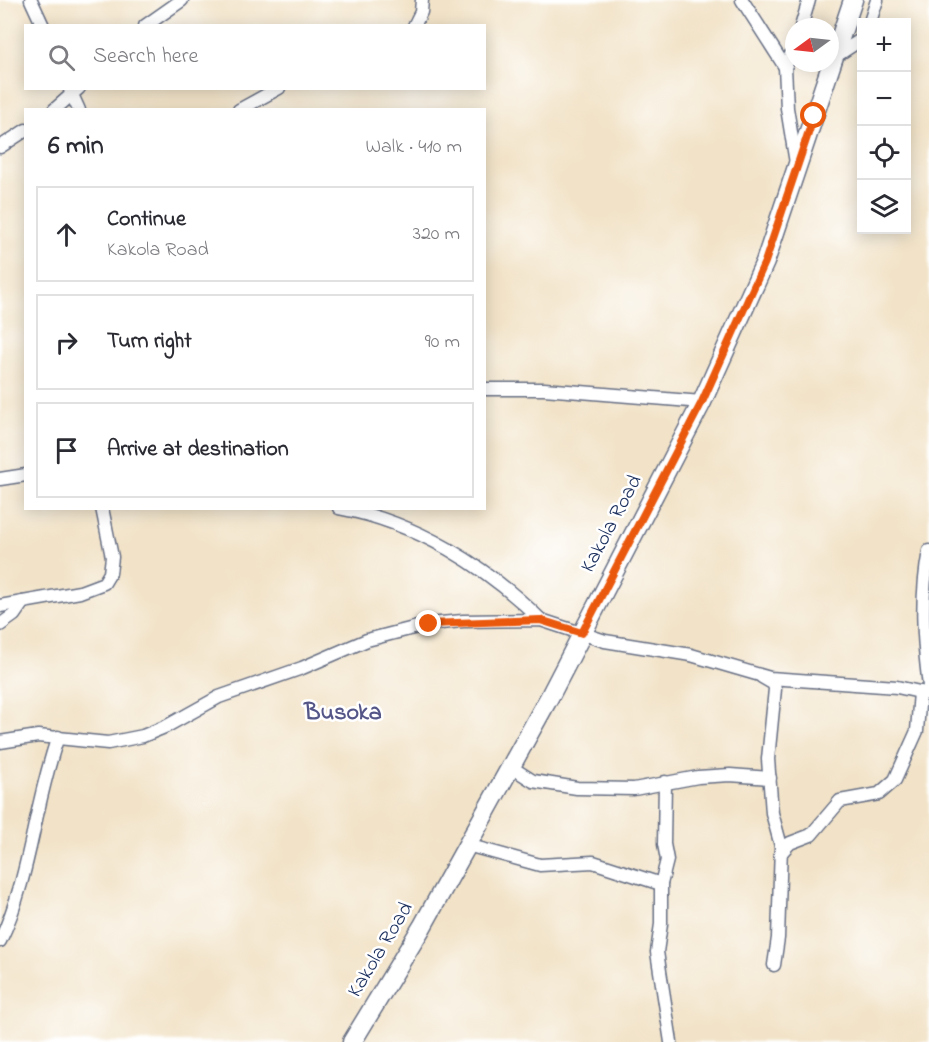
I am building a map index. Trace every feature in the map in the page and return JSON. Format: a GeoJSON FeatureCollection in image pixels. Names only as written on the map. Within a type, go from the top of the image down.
{"type":"FeatureCollection","features":[{"type":"Feature","properties":{"kind":"main road","name":"Kakola Road"},"geometry":{"type":"LineString","coordinates":[[839,41],[853,0]]}},
{"type":"Feature","properties":{"kind":"main road","name":"Kakola Road"},"geometry":{"type":"LineString","coordinates":[[352,1042],[422,927],[511,767],[702,402],[765,262],[828,72]]}},
{"type":"Feature","properties":{"kind":"street"},"geometry":{"type":"LineString","coordinates":[[31,0],[42,24]]}},
{"type":"Feature","properties":{"kind":"street"},"geometry":{"type":"LineString","coordinates":[[148,24],[182,0]]}},
{"type":"Feature","properties":{"kind":"street"},"geometry":{"type":"LineString","coordinates":[[415,24],[421,12],[422,0]]}},
{"type":"Feature","properties":{"kind":"street"},"geometry":{"type":"LineString","coordinates":[[742,0],[785,67]]}},
{"type":"Feature","properties":{"kind":"street"},"geometry":{"type":"LineString","coordinates":[[804,18],[809,0]]}},
{"type":"Feature","properties":{"kind":"street"},"geometry":{"type":"LineString","coordinates":[[871,18],[877,0]]}},
{"type":"Feature","properties":{"kind":"street"},"geometry":{"type":"LineString","coordinates":[[839,54],[857,42]]}},
{"type":"Feature","properties":{"kind":"street"},"geometry":{"type":"LineString","coordinates":[[785,72],[787,108],[797,167]]}},
{"type":"Feature","properties":{"kind":"street"},"geometry":{"type":"LineString","coordinates":[[243,108],[275,90]]}},
{"type":"Feature","properties":{"kind":"street"},"geometry":{"type":"LineString","coordinates":[[56,108],[74,91],[79,108]]}},
{"type":"Feature","properties":{"kind":"street"},"geometry":{"type":"LineString","coordinates":[[0,147],[24,131]]}},
{"type":"Feature","properties":{"kind":"street"},"geometry":{"type":"LineString","coordinates":[[486,389],[544,389],[702,402]]}},
{"type":"Feature","properties":{"kind":"street"},"geometry":{"type":"LineString","coordinates":[[0,479],[24,475]]}},
{"type":"Feature","properties":{"kind":"street"},"geometry":{"type":"LineString","coordinates":[[0,606],[80,592],[104,583],[110,573],[112,557],[102,510]]}},
{"type":"Feature","properties":{"kind":"street"},"geometry":{"type":"LineString","coordinates":[[346,510],[376,518],[446,545],[517,597],[540,620]]}},
{"type":"Feature","properties":{"kind":"street"},"geometry":{"type":"LineString","coordinates":[[780,854],[790,843],[811,835],[840,801],[862,799],[886,790],[898,774],[914,738],[926,691],[922,634],[923,586],[929,551]]}},
{"type":"Feature","properties":{"kind":"street"},"geometry":{"type":"LineString","coordinates":[[0,625],[14,615],[23,602]]}},
{"type":"Feature","properties":{"kind":"street"},"geometry":{"type":"LineString","coordinates":[[0,742],[38,736],[97,743],[143,736],[167,726],[219,697],[302,668],[367,640],[429,624],[540,620],[605,641],[691,655],[761,676],[926,691]]}},
{"type":"Feature","properties":{"kind":"street"},"geometry":{"type":"LineString","coordinates":[[761,676],[774,684],[775,688],[768,759],[772,813],[781,846],[778,938],[774,965]]}},
{"type":"Feature","properties":{"kind":"street"},"geometry":{"type":"LineString","coordinates":[[914,738],[929,717]]}},
{"type":"Feature","properties":{"kind":"street"},"geometry":{"type":"LineString","coordinates":[[0,941],[15,908],[27,868],[46,774],[58,737]]}},
{"type":"Feature","properties":{"kind":"street"},"geometry":{"type":"LineString","coordinates":[[511,767],[533,781],[578,788],[634,789],[665,782],[730,775],[770,778]]}},
{"type":"Feature","properties":{"kind":"street"},"geometry":{"type":"LineString","coordinates":[[665,782],[664,844],[667,860],[661,884],[658,967],[670,1042]]}},
{"type":"Feature","properties":{"kind":"street"},"geometry":{"type":"LineString","coordinates":[[467,845],[540,865],[556,866],[578,861],[593,862],[661,884]]}},
{"type":"Feature","properties":{"kind":"district","name":"Busoka"},"geometry":{"type":"Point","coordinates":[343,713]}},
{"type":"Feature","properties":{"kind":"route"},"geometry":{"type":"LineString","coordinates":[[429,624],[540,620],[582,633],[702,402],[765,262],[814,116]]}}]}
